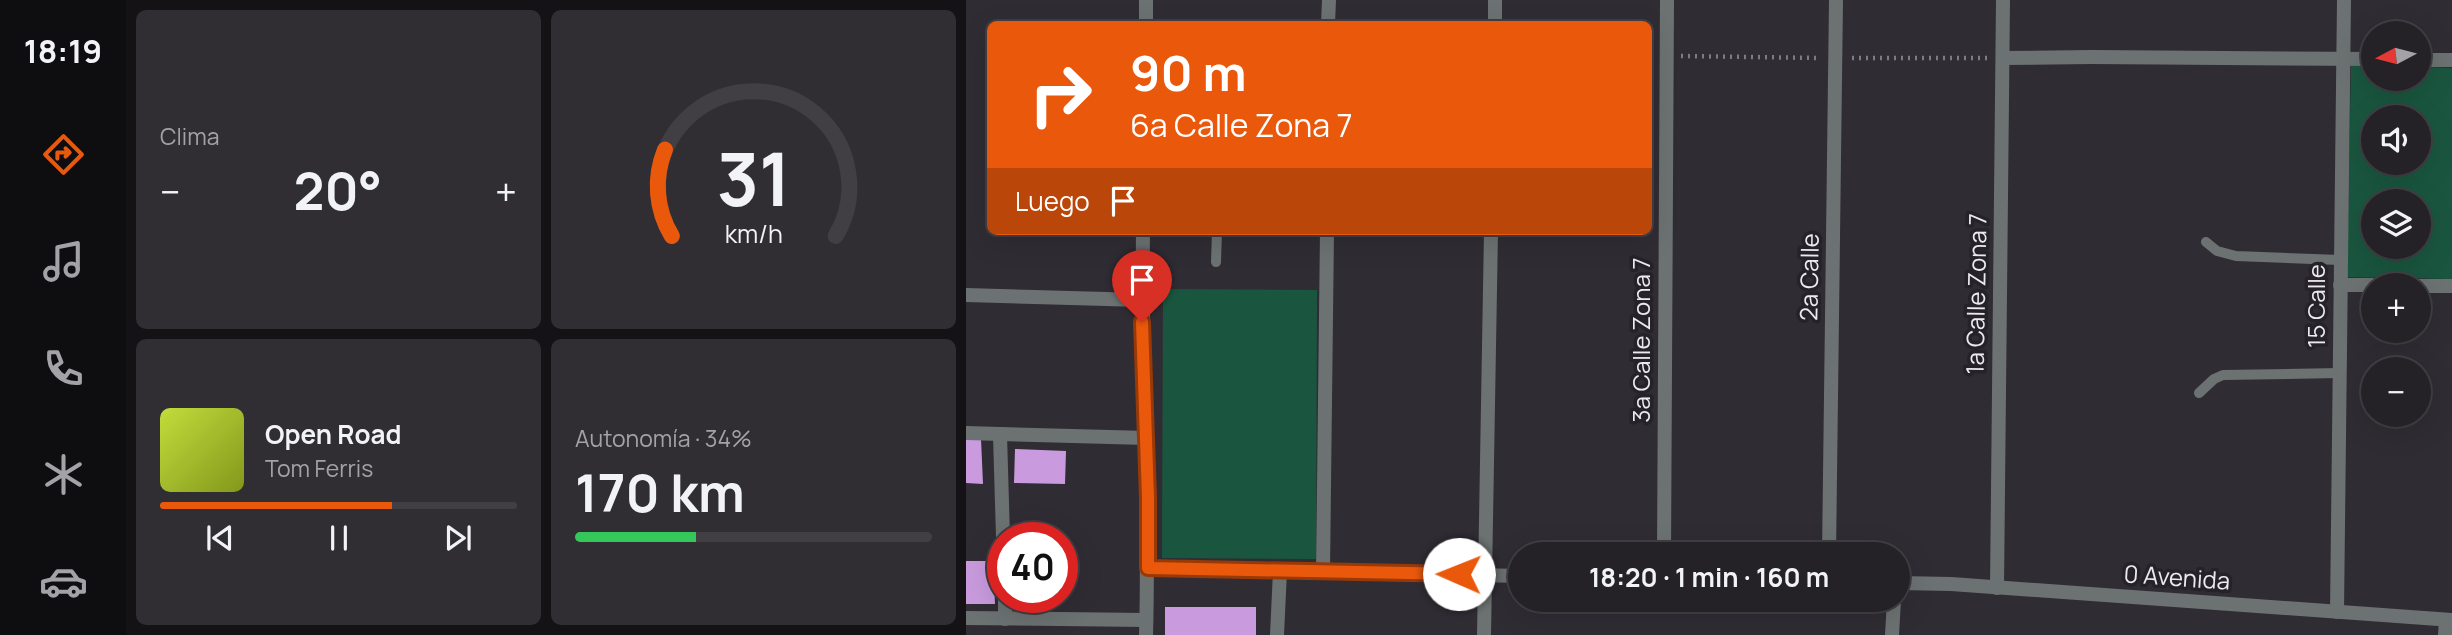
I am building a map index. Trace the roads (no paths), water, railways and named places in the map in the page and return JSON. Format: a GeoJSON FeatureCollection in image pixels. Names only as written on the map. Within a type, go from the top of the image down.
{"type":"FeatureCollection","features":[{"type":"Feature","properties":{"kind":"street"},"geometry":{"type":"LineString","coordinates":[[1146,0],[1146,21]]}},
{"type":"Feature","properties":{"kind":"street"},"geometry":{"type":"LineString","coordinates":[[1328,0],[1328,21]]}},
{"type":"Feature","properties":{"kind":"street"},"geometry":{"type":"LineString","coordinates":[[1495,0],[1495,21]]}},
{"type":"Feature","properties":{"kind":"street","name":"3a Calle Zona 7"},"geometry":{"type":"LineString","coordinates":[[1664,542],[1667,0]]}},
{"type":"Feature","properties":{"kind":"street","name":"2a Calle"},"geometry":{"type":"LineString","coordinates":[[1829,542],[1836,0]]}},
{"type":"Feature","properties":{"kind":"street","name":"1a Calle Zona 7"},"geometry":{"type":"LineString","coordinates":[[1997,588],[2003,0]]}},
{"type":"Feature","properties":{"kind":"street","name":"15 Calle"},"geometry":{"type":"LineString","coordinates":[[2337,612],[2344,0]]}},
{"type":"Feature","properties":{"kind":"street"},"geometry":{"type":"LineString","coordinates":[[2003,58],[2361,59]]}},
{"type":"Feature","properties":{"kind":"street"},"geometry":{"type":"LineString","coordinates":[[2431,60],[2452,60]]}},
{"type":"Feature","properties":{"kind":"street"},"geometry":{"type":"LineString","coordinates":[[1143,235],[1148,568],[1146,635]]}},
{"type":"Feature","properties":{"kind":"street"},"geometry":{"type":"LineString","coordinates":[[1323,572],[1327,235]]}},
{"type":"Feature","properties":{"kind":"street"},"geometry":{"type":"LineString","coordinates":[[1484,635],[1491,235]]}},
{"type":"Feature","properties":{"kind":"street"},"geometry":{"type":"LineString","coordinates":[[2340,285],[2361,285]]}},
{"type":"Feature","properties":{"kind":"street"},"geometry":{"type":"LineString","coordinates":[[2431,286],[2452,286]]}},
{"type":"Feature","properties":{"kind":"street"},"geometry":{"type":"LineString","coordinates":[[966,295],[1142,300]]}},
{"type":"Feature","properties":{"kind":"street"},"geometry":{"type":"LineString","coordinates":[[966,433],[1147,438]]}},
{"type":"Feature","properties":{"kind":"street"},"geometry":{"type":"LineString","coordinates":[[1000,435],[1003,522]]}},
{"type":"Feature","properties":{"kind":"street"},"geometry":{"type":"LineString","coordinates":[[1148,568],[1508,576]]}},
{"type":"Feature","properties":{"kind":"street"},"geometry":{"type":"LineString","coordinates":[[1277,635],[1280,570]]}},
{"type":"Feature","properties":{"kind":"street","name":"0 Avenida"},"geometry":{"type":"LineString","coordinates":[[1910,584],[2337,612],[2448,625]]}},
{"type":"Feature","properties":{"kind":"street"},"geometry":{"type":"LineString","coordinates":[[1892,635],[1893,612]]}},
{"type":"Feature","properties":{"kind":"street"},"geometry":{"type":"LineString","coordinates":[[1005,613],[1005,619]]}},
{"type":"Feature","properties":{"kind":"street"},"geometry":{"type":"LineString","coordinates":[[966,618],[1146,620]]}},
{"type":"Feature","properties":{"kind":"lane"},"geometry":{"type":"LineString","coordinates":[[1216,262],[1217,235]]}},
{"type":"Feature","properties":{"kind":"lane"},"geometry":{"type":"LineString","coordinates":[[2206,242],[2217,251],[2236,257],[2340,260]]}},
{"type":"Feature","properties":{"kind":"lane"},"geometry":{"type":"LineString","coordinates":[[2199,393],[2214,379],[2223,375],[2339,373]]}}]}
